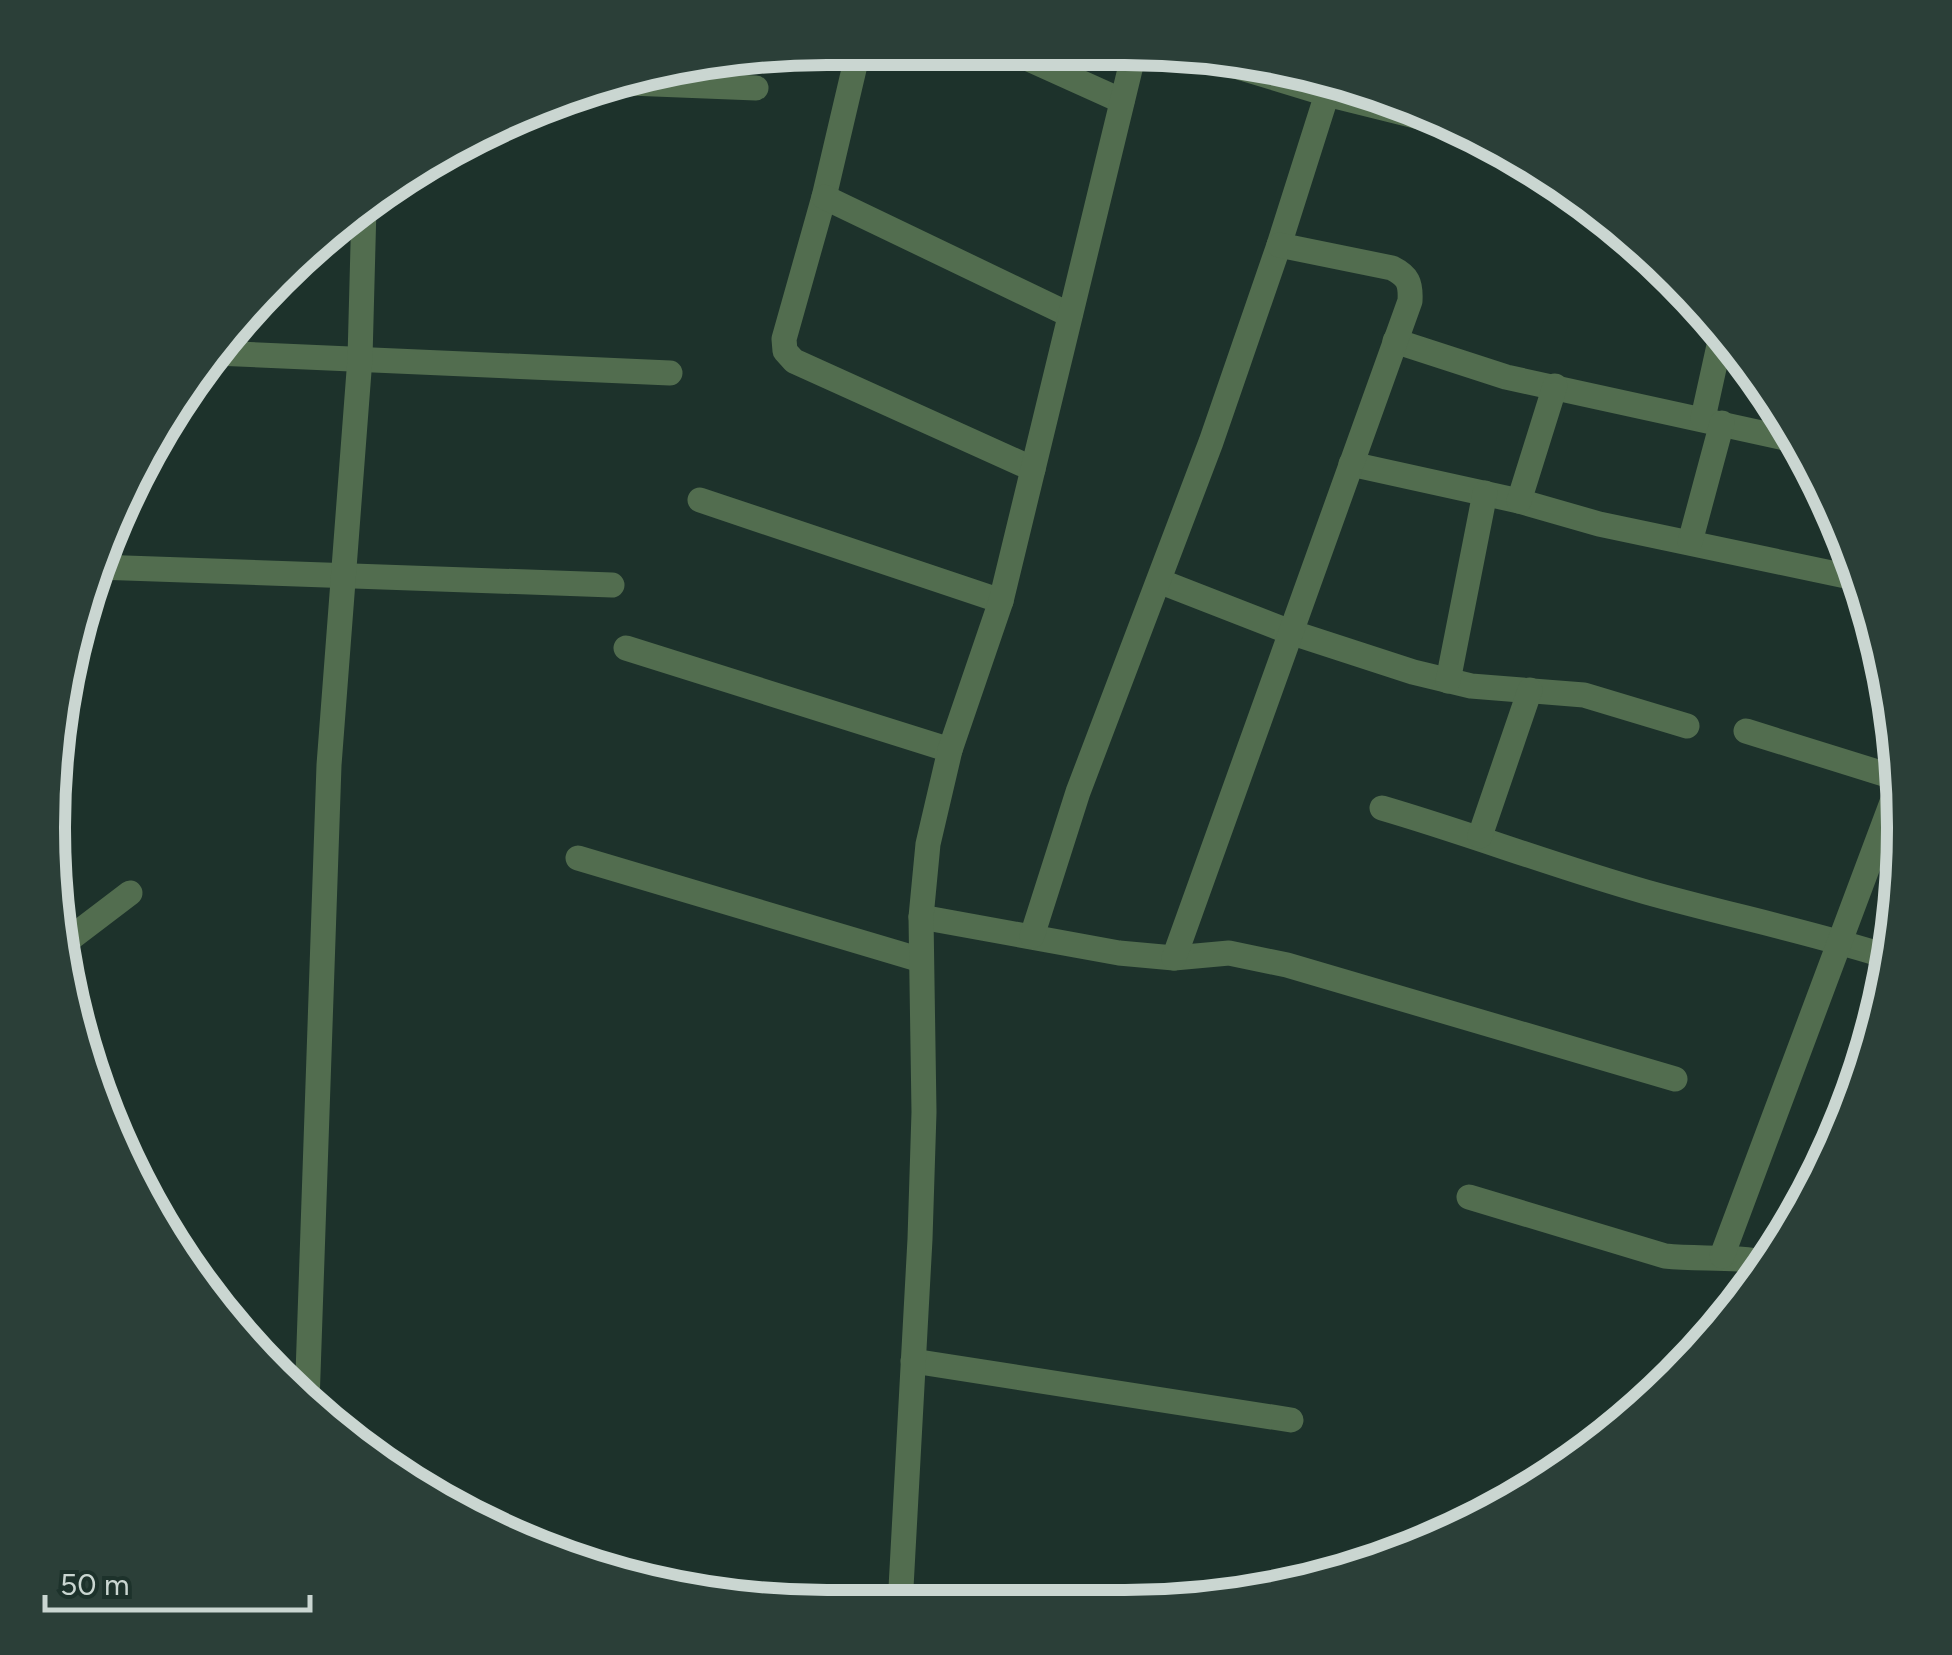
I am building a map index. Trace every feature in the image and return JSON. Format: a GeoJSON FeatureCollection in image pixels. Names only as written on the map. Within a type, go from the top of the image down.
{"type":"FeatureCollection","features":[{"type":"Feature","properties":{"kind":"street"},"geometry":{"type":"LineString","coordinates":[[855,65],[824,197],[784,339],[785,351],[794,361],[1034,469]]}},
{"type":"Feature","properties":{"kind":"street"},"geometry":{"type":"LineString","coordinates":[[1044,65],[1122,101]]}},
{"type":"Feature","properties":{"kind":"street"},"geometry":{"type":"LineString","coordinates":[[901,1590],[924,1112],[921,960],[928,844],[950,750],[1001,601],[1131,65]]}},
{"type":"Feature","properties":{"kind":"street"},"geometry":{"type":"LineString","coordinates":[[660,84],[756,88]]}},
{"type":"Feature","properties":{"kind":"street"},"geometry":{"type":"LineString","coordinates":[[1301,86],[1367,104]]}},
{"type":"Feature","properties":{"kind":"street"},"geometry":{"type":"LineString","coordinates":[[1032,936],[1078,792],[1160,581],[1280,245],[1326,94]]}},
{"type":"Feature","properties":{"kind":"street"},"geometry":{"type":"LineString","coordinates":[[824,197],[1070,316]]}},
{"type":"Feature","properties":{"kind":"street"},"geometry":{"type":"LineString","coordinates":[[309,1386],[329,765],[360,358],[364,223]]}},
{"type":"Feature","properties":{"kind":"street"},"geometry":{"type":"LineString","coordinates":[[1174,958],[1410,301],[1411,285],[1404,274],[1392,268],[1280,245]]}},
{"type":"Feature","properties":{"kind":"street"},"geometry":{"type":"LineString","coordinates":[[1395,341],[1506,377],[1778,434]]}},
{"type":"Feature","properties":{"kind":"street"},"geometry":{"type":"LineString","coordinates":[[1690,542],[1712,421],[1720,352]]}},
{"type":"Feature","properties":{"kind":"street"},"geometry":{"type":"LineString","coordinates":[[231,354],[670,373]]}},
{"type":"Feature","properties":{"kind":"street"},"geometry":{"type":"LineString","coordinates":[[1519,501],[1555,386]]}},
{"type":"Feature","properties":{"kind":"street"},"geometry":{"type":"LineString","coordinates":[[1351,464],[1519,501],[1600,524],[1845,576]]}},
{"type":"Feature","properties":{"kind":"street"},"geometry":{"type":"LineString","coordinates":[[1448,680],[1484,493]]}},
{"type":"Feature","properties":{"kind":"street"},"geometry":{"type":"LineString","coordinates":[[700,500],[1001,601]]}},
{"type":"Feature","properties":{"kind":"street"},"geometry":{"type":"LineString","coordinates":[[110,568],[612,584]]}},
{"type":"Feature","properties":{"kind":"street"},"geometry":{"type":"LineString","coordinates":[[1160,581],[1290,632],[1448,680],[1584,695],[1687,726]]}},
{"type":"Feature","properties":{"kind":"street"},"geometry":{"type":"LineString","coordinates":[[626,648],[950,750]]}},
{"type":"Feature","properties":{"kind":"street"},"geometry":{"type":"LineString","coordinates":[[1480,836],[1530,690]]}},
{"type":"Feature","properties":{"kind":"street"},"geometry":{"type":"LineString","coordinates":[[1746,731],[1885,775]]}},
{"type":"Feature","properties":{"kind":"street"},"geometry":{"type":"LineString","coordinates":[[1382,808],[1480,836],[1643,891],[1876,953]]}},
{"type":"Feature","properties":{"kind":"street"},"geometry":{"type":"LineString","coordinates":[[1722,1256],[1887,816]]}},
{"type":"Feature","properties":{"kind":"street"},"geometry":{"type":"LineString","coordinates":[[578,858],[921,960]]}},
{"type":"Feature","properties":{"kind":"street"},"geometry":{"type":"LineString","coordinates":[[73,936],[130,893]]}},
{"type":"Feature","properties":{"kind":"street"},"geometry":{"type":"LineString","coordinates":[[922,918],[1118,953],[1174,958],[1229,953],[1675,1078]]}},
{"type":"Feature","properties":{"kind":"street"},"geometry":{"type":"LineString","coordinates":[[1469,1197],[1665,1256],[1694,1260],[1722,1256],[1751,1261]]}},
{"type":"Feature","properties":{"kind":"street"},"geometry":{"type":"LineString","coordinates":[[913,1361],[1291,1420]]}}]}
